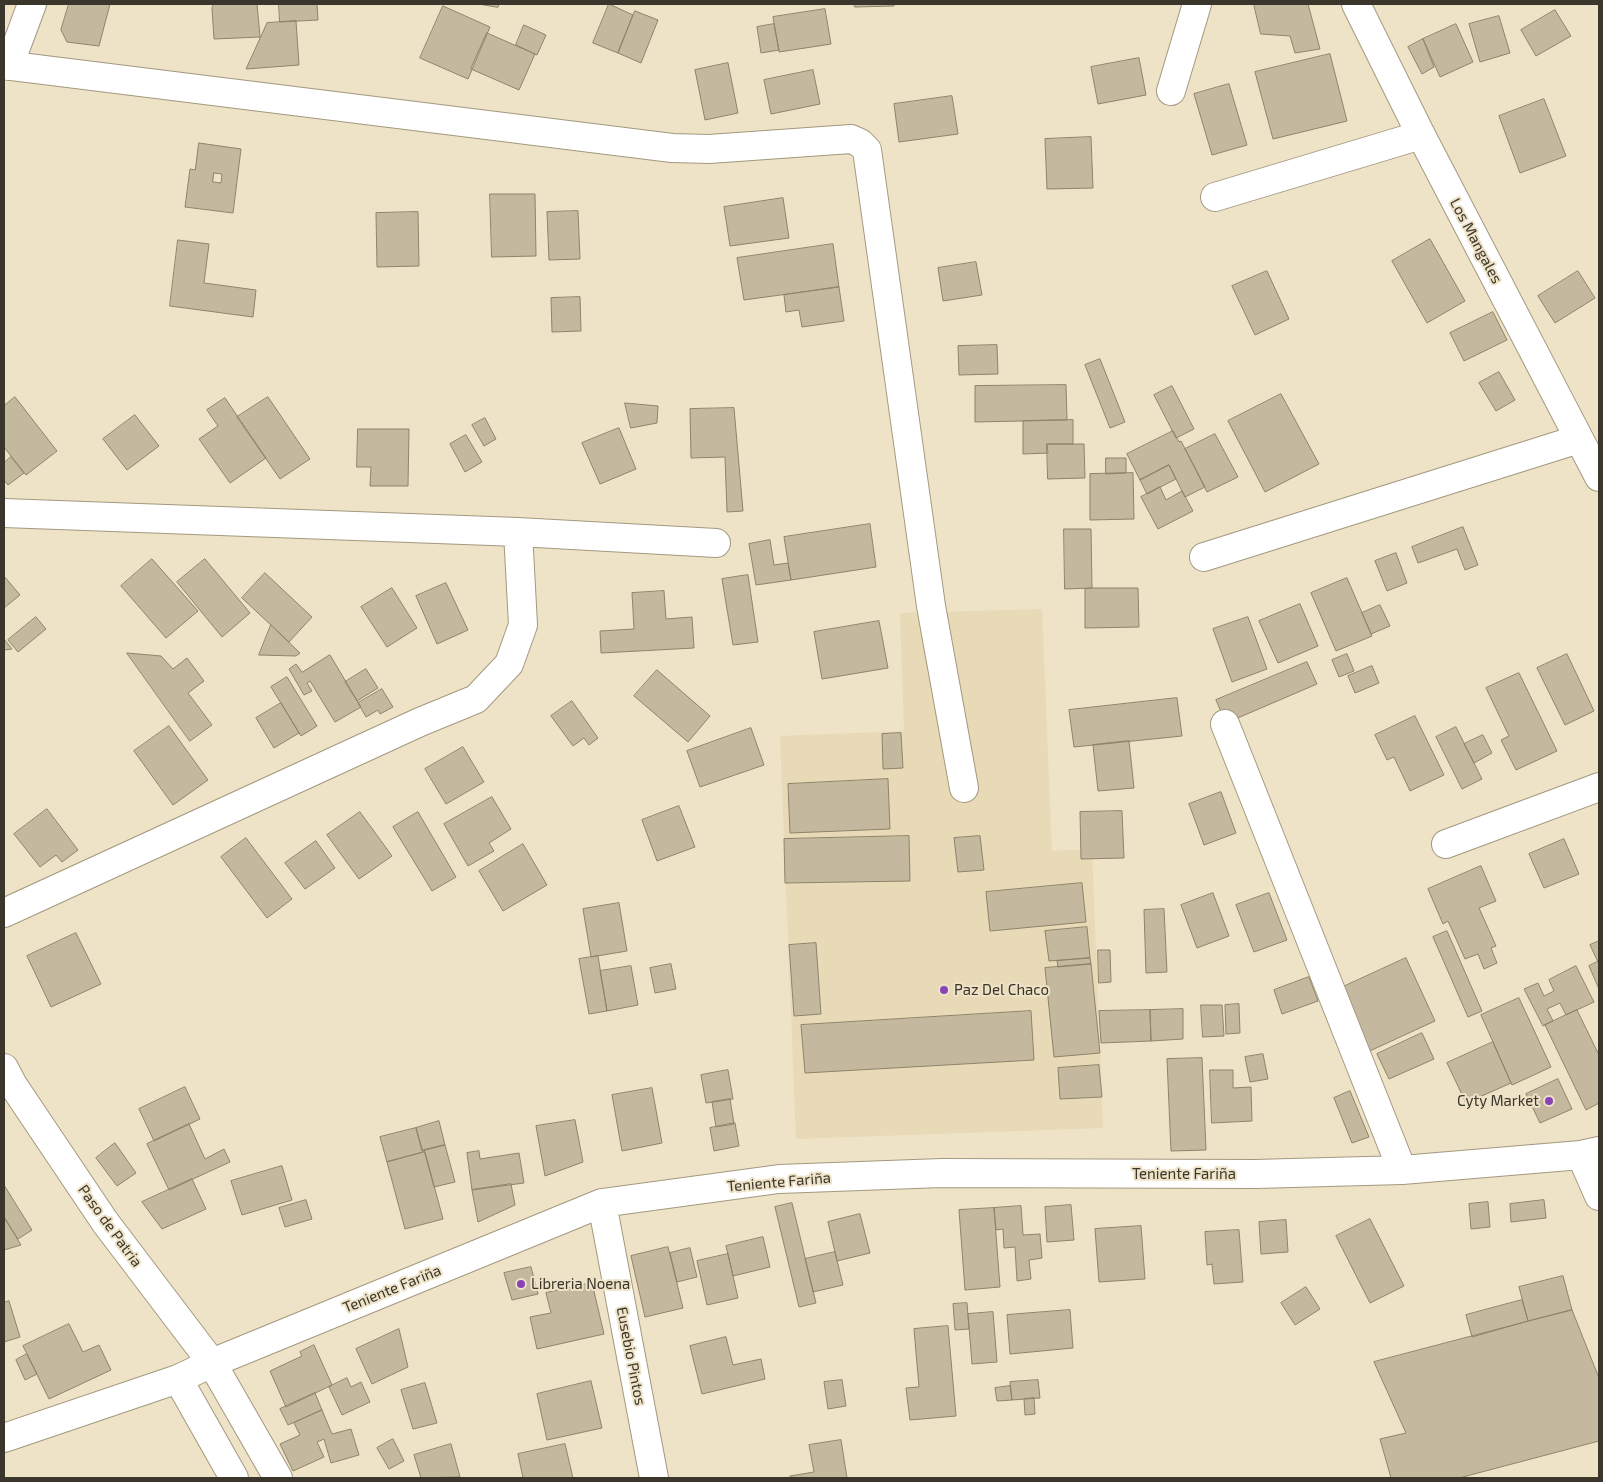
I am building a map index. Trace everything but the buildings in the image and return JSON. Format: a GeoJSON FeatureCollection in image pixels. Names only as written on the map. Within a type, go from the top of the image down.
{"type":"FeatureCollection","features":[{"type":"Feature","properties":{"kind":"street"},"geometry":{"type":"LineString","coordinates":[[32,4],[6,66],[672,148],[709,149],[851,139],[860,143],[867,150],[931,606],[964,788]]}},
{"type":"Feature","properties":{"kind":"street"},"geometry":{"type":"LineString","coordinates":[[1171,91],[1197,4]]}},
{"type":"Feature","properties":{"kind":"street","name":"Los Mangales"},"geometry":{"type":"LineString","coordinates":[[1356,4],[1421,135],[1599,476]]}},
{"type":"Feature","properties":{"kind":"street"},"geometry":{"type":"LineString","coordinates":[[1215,196],[1421,135]]}},
{"type":"Feature","properties":{"kind":"street"},"geometry":{"type":"LineString","coordinates":[[1204,557],[1579,438]]}},
{"type":"Feature","properties":{"kind":"street"},"geometry":{"type":"LineString","coordinates":[[4,513],[518,532],[716,543]]}},
{"type":"Feature","properties":{"kind":"street"},"geometry":{"type":"LineString","coordinates":[[4,913],[420,722],[476,700],[509,664],[524,625],[518,532]]}},
{"type":"Feature","properties":{"kind":"street"},"geometry":{"type":"LineString","coordinates":[[1225,724],[1402,1170]]}},
{"type":"Feature","properties":{"kind":"street"},"geometry":{"type":"LineString","coordinates":[[1446,844],[1599,787]]}},
{"type":"Feature","properties":{"kind":"street","name":"Paso de Patria"},"geometry":{"type":"LineString","coordinates":[[6,1079],[105,1222],[212,1363],[278,1478]]}},
{"type":"Feature","properties":{"kind":"street"},"geometry":{"type":"LineString","coordinates":[[1590,1153],[1599,1196]]}},
{"type":"Feature","properties":{"kind":"street","name":"Teniente Fariña"},"geometry":{"type":"LineString","coordinates":[[4,1438],[178,1379],[212,1363],[602,1203],[779,1179],[942,1173],[1255,1174],[1402,1170],[1590,1153]]}},
{"type":"Feature","properties":{"kind":"street","name":"Eusebio Pintos"},"geometry":{"type":"LineString","coordinates":[[602,1203],[654,1478]]}},
{"type":"Feature","properties":{"kind":"street"},"geometry":{"type":"LineString","coordinates":[[178,1379],[234,1478]]}},
{"type":"Feature","properties":{"kind":"shaded area","name":"Paz Del Chaco"},"geometry":{"type":"Polygon","coordinates":[[[1042,609],[1052,851],[1092,849],[1103,1128],[796,1139],[780,736],[904,731],[900,613],[1042,609]]]}},
{"type":"Feature","properties":{"kind":"place","name":"Paz Del Chaco"},"geometry":{"type":"Point","coordinates":[944,990]}},
{"type":"Feature","properties":{"kind":"place","name":"Cyty Market"},"geometry":{"type":"Point","coordinates":[1549,1101]}},
{"type":"Feature","properties":{"kind":"place","name":"Libreria Noena"},"geometry":{"type":"Point","coordinates":[521,1284]}}]}
